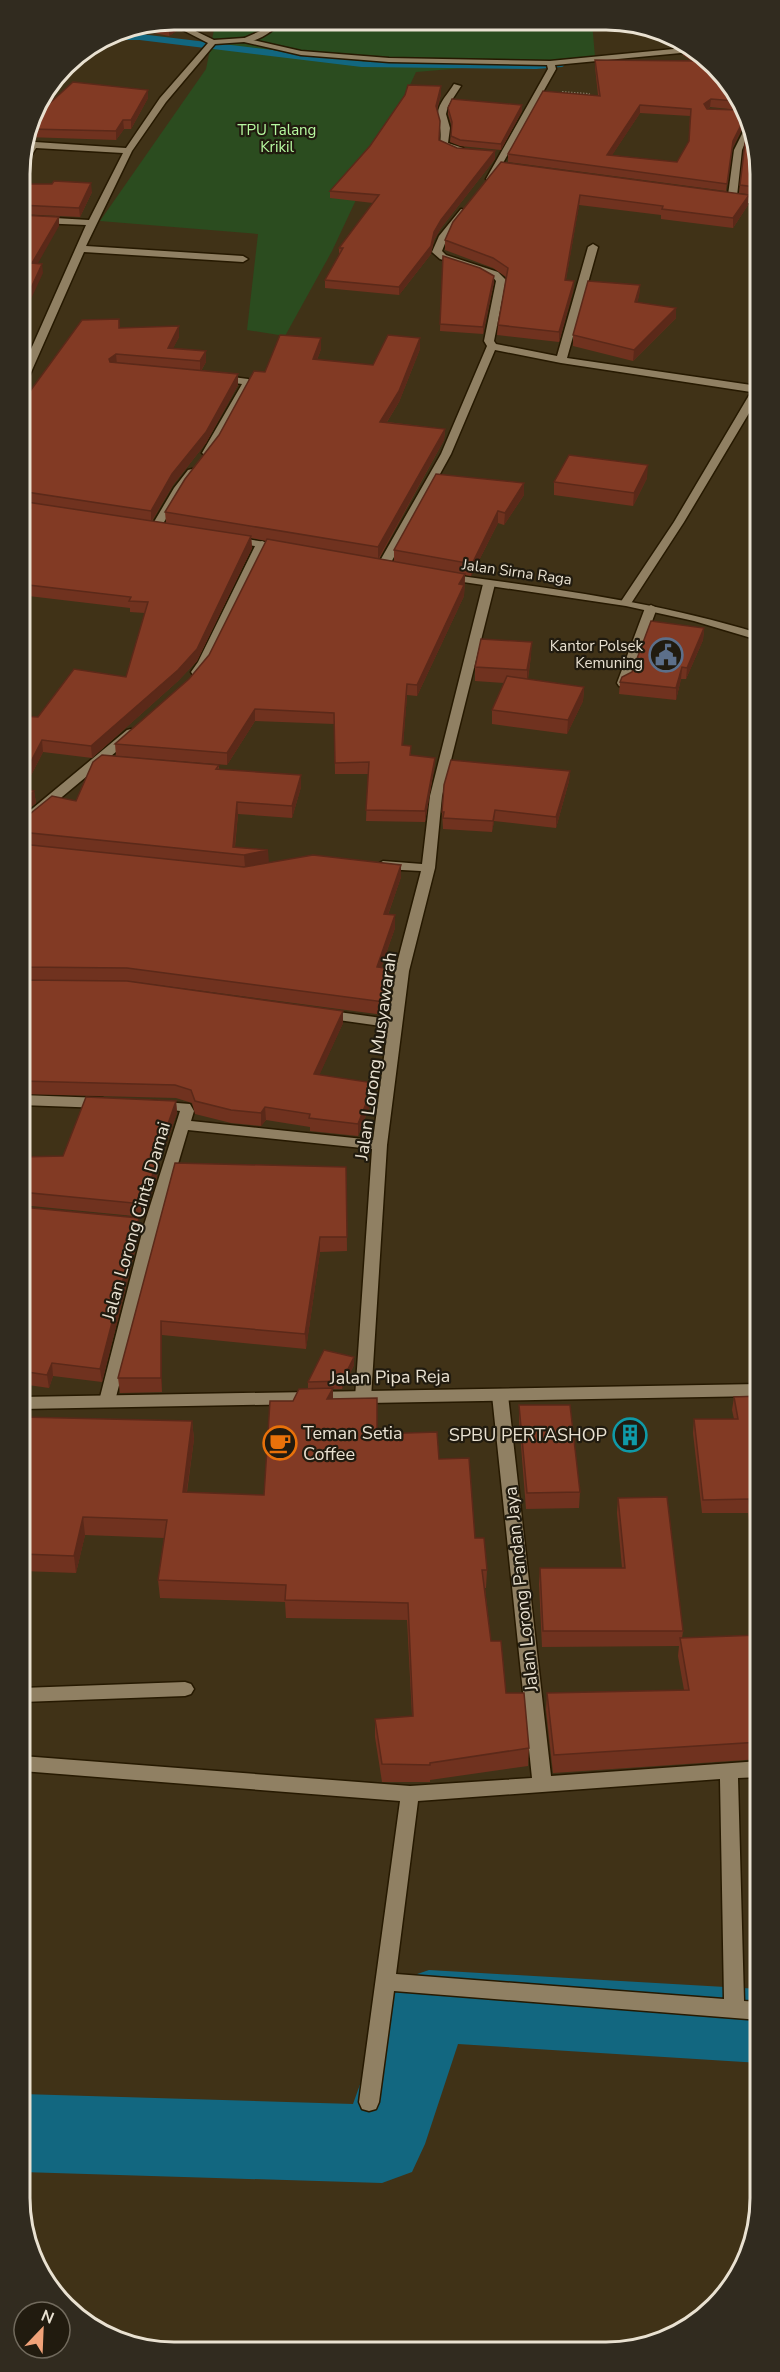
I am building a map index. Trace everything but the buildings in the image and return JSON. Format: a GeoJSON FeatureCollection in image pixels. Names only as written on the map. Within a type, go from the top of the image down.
{"type":"FeatureCollection","features":[{"type":"Feature","properties":{"kind":"street"},"geometry":{"type":"LineString","coordinates":[[184,30],[210,45],[244,40],[270,30]]}},
{"type":"Feature","properties":{"kind":"street"},"geometry":{"type":"LineString","coordinates":[[244,40],[284,51],[324,56],[425,62],[551,65],[681,51]]}},
{"type":"Feature","properties":{"kind":"street"},"geometry":{"type":"LineString","coordinates":[[30,364],[92,223],[128,151],[164,100],[210,45]]}},
{"type":"Feature","properties":{"kind":"street"},"geometry":{"type":"LineString","coordinates":[[484,186],[503,167],[505,155],[551,65]]}},
{"type":"Feature","properties":{"kind":"street"},"geometry":{"type":"LineString","coordinates":[[457,86],[444,106],[442,114],[446,128],[444,144],[469,151]]}},
{"type":"Feature","properties":{"kind":"street"},"geometry":{"type":"LineString","coordinates":[[732,198],[738,150],[744,135]]}},
{"type":"Feature","properties":{"kind":"street"},"geometry":{"type":"LineString","coordinates":[[33,146],[128,151]]}},
{"type":"Feature","properties":{"kind":"street"},"geometry":{"type":"LineString","coordinates":[[493,154],[505,155]]}},
{"type":"Feature","properties":{"kind":"street"},"geometry":{"type":"LineString","coordinates":[[722,197],[750,200]]}},
{"type":"Feature","properties":{"kind":"street"},"geometry":{"type":"LineString","coordinates":[[471,202],[448,230],[437,247],[437,252],[443,257],[495,274],[501,280],[490,331],[489,341],[492,346],[561,360],[750,388]]}},
{"type":"Feature","properties":{"kind":"street"},"geometry":{"type":"LineString","coordinates":[[30,220],[92,223]]}},
{"type":"Feature","properties":{"kind":"street"},"geometry":{"type":"LineString","coordinates":[[561,360],[593,247]]}},
{"type":"Feature","properties":{"kind":"street"},"geometry":{"type":"LineString","coordinates":[[82,249],[243,259]]}},
{"type":"Feature","properties":{"kind":"street"},"geometry":{"type":"LineString","coordinates":[[383,566],[447,454],[492,346]]}},
{"type":"Feature","properties":{"kind":"street"},"geometry":{"type":"LineString","coordinates":[[157,527],[179,488],[213,446],[248,382],[211,378]]}},
{"type":"Feature","properties":{"kind":"street"},"geometry":{"type":"LineString","coordinates":[[626,603],[679,522],[750,402]]}},
{"type":"Feature","properties":{"kind":"street"},"geometry":{"type":"LineString","coordinates":[[227,539],[295,550]]}},
{"type":"Feature","properties":{"kind":"street"},"geometry":{"type":"LineString","coordinates":[[191,678],[204,663],[262,544]]}},
{"type":"Feature","properties":{"kind":"street","name":"Jalan Sirna Raga"},"geometry":{"type":"LineString","coordinates":[[430,574],[626,603],[697,618],[750,635]]}},
{"type":"Feature","properties":{"kind":"street","name":"Jalan Lorong Musyawarah"},"geometry":{"type":"LineString","coordinates":[[363,1398],[380,1145],[402,971],[428,868],[436,796],[489,584]]}},
{"type":"Feature","properties":{"kind":"street"},"geometry":{"type":"LineString","coordinates":[[623,683],[651,608]]}},
{"type":"Feature","properties":{"kind":"street"},"geometry":{"type":"LineString","coordinates":[[30,817],[142,723]]}},
{"type":"Feature","properties":{"kind":"street"},"geometry":{"type":"LineString","coordinates":[[99,760],[122,762]]}},
{"type":"Feature","properties":{"kind":"street"},"geometry":{"type":"LineString","coordinates":[[370,864],[428,868]]}},
{"type":"Feature","properties":{"kind":"street"},"geometry":{"type":"LineString","coordinates":[[309,1012],[395,1024]]}},
{"type":"Feature","properties":{"kind":"street"},"geometry":{"type":"LineString","coordinates":[[30,1100],[117,1103]]}},
{"type":"Feature","properties":{"kind":"street","name":"Jalan Lorong Cinta Damai"},"geometry":{"type":"LineString","coordinates":[[107,1401],[146,1225],[187,1112],[185,1107],[140,1104]]}},
{"type":"Feature","properties":{"kind":"street"},"geometry":{"type":"LineString","coordinates":[[184,1125],[380,1145]]}},
{"type":"Feature","properties":{"kind":"street","name":"Jalan Pipa Reja"},"geometry":{"type":"LineString","coordinates":[[30,1403],[750,1390]]}},
{"type":"Feature","properties":{"kind":"street","name":"Jalan Lorong Pandan Jaya"},"geometry":{"type":"LineString","coordinates":[[500,1395],[542,1783]]}},
{"type":"Feature","properties":{"kind":"street"},"geometry":{"type":"LineString","coordinates":[[30,1695],[185,1689]]}},
{"type":"Feature","properties":{"kind":"street"},"geometry":{"type":"LineString","coordinates":[[30,1764],[410,1794],[750,1770]]}},
{"type":"Feature","properties":{"kind":"street"},"geometry":{"type":"LineString","coordinates":[[729,1771],[732,1969],[735,2009]]}},
{"type":"Feature","properties":{"kind":"street"},"geometry":{"type":"LineString","coordinates":[[369,2102],[410,1794]]}},
{"type":"Feature","properties":{"kind":"street"},"geometry":{"type":"LineString","coordinates":[[384,1982],[750,2010]]}},
{"type":"Feature","properties":{"kind":"path"},"geometry":{"type":"LineString","coordinates":[[540,90],[589,94],[589,102]]}},
{"type":"Feature","properties":{"kind":"green space","name":"TPU Talang Krikil"},"geometry":{"type":"Polygon","coordinates":[[[214,30],[593,30],[595,57],[416,72],[332,251],[285,336],[247,330],[258,234],[100,221],[206,69],[214,30]]]}},
{"type":"Feature","properties":{"kind":"waterway"},"geometry":{"type":"LineString","coordinates":[[131,37],[362,64],[536,66],[561,64]]}},
{"type":"Feature","properties":{"kind":"waterway"},"geometry":{"type":"LineString","coordinates":[[30,2133],[382,2144],[429,2006],[750,2025]]}},
{"type":"Feature","properties":{"kind":"place","name":"Kantor Polsek Kemuning"},"geometry":{"type":"Point","coordinates":[666,655]}},
{"type":"Feature","properties":{"kind":"place","name":"SPBU PERTASHOP"},"geometry":{"type":"Point","coordinates":[630,1435]}},
{"type":"Feature","properties":{"kind":"place","name":"Teman Setia Coffee"},"geometry":{"type":"Point","coordinates":[280,1443]}}]}
